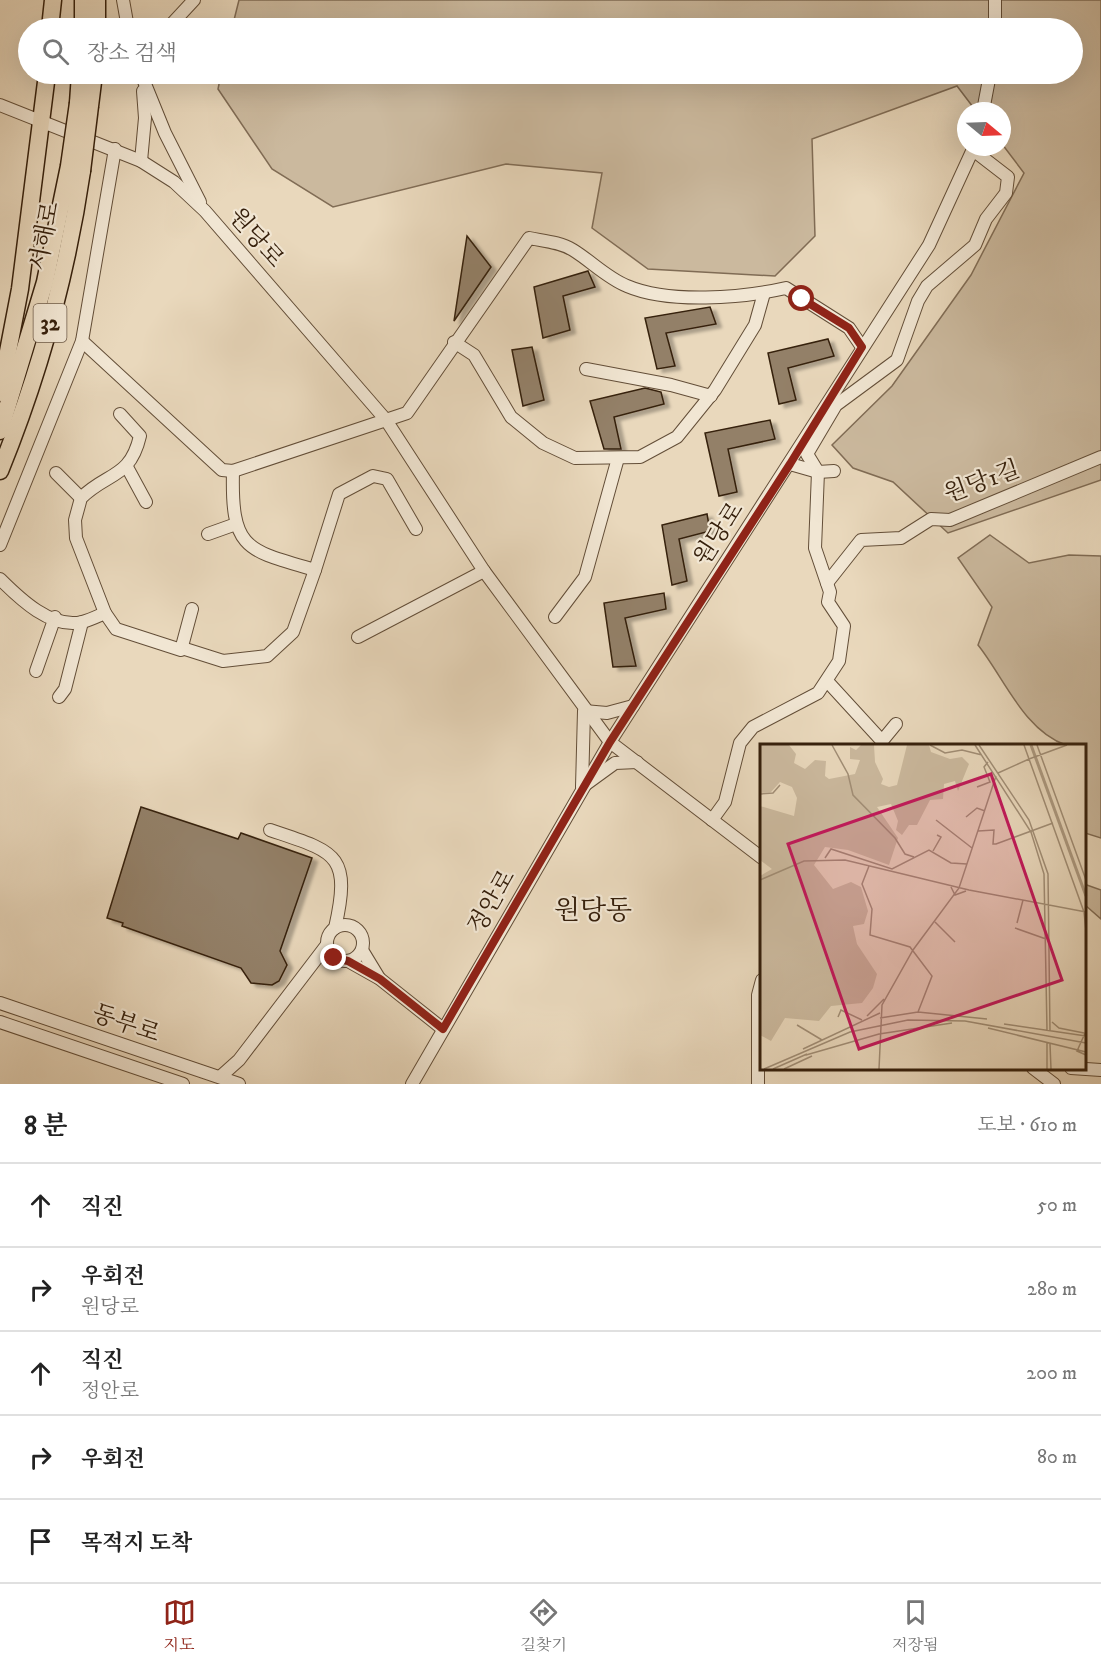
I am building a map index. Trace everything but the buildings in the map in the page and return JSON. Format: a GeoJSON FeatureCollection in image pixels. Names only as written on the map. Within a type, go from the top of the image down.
{"type":"FeatureCollection","features":[{"type":"Feature","properties":{"kind":"main road"},"geometry":{"type":"LineString","coordinates":[[51,18],[53,0]]}},
{"type":"Feature","properties":{"kind":"main road"},"geometry":{"type":"LineString","coordinates":[[83,0],[84,18]]}},
{"type":"Feature","properties":{"kind":"main road"},"geometry":{"type":"LineString","coordinates":[[97,0],[97,18]]}},
{"type":"Feature","properties":{"kind":"main road"},"geometry":{"type":"LineString","coordinates":[[0,393],[20,289],[46,84]]}},
{"type":"Feature","properties":{"kind":"main road","name":"서해로"},"geometry":{"type":"LineString","coordinates":[[81,84],[84,105]]}},
{"type":"Feature","properties":{"kind":"main road","name":"서해로"},"geometry":{"type":"LineString","coordinates":[[0,471],[31,387],[61,279],[84,105],[91,84]]}},
{"type":"Feature","properties":{"kind":"main road","name":"서해로"},"geometry":{"type":"LineString","coordinates":[[0,431],[45,282],[76,168]]}},
{"type":"Feature","properties":{"kind":"street"},"geometry":{"type":"LineString","coordinates":[[123,0],[126,18]]}},
{"type":"Feature","properties":{"kind":"street"},"geometry":{"type":"LineString","coordinates":[[177,18],[194,0]]}},
{"type":"Feature","properties":{"kind":"street"},"geometry":{"type":"LineString","coordinates":[[995,0],[995,18]]}},
{"type":"Feature","properties":{"kind":"street"},"geometry":{"type":"LineString","coordinates":[[141,84],[145,118],[141,161]]}},
{"type":"Feature","properties":{"kind":"street"},"geometry":{"type":"LineString","coordinates":[[144,84],[165,133],[205,211]]}},
{"type":"Feature","properties":{"kind":"street"},"geometry":{"type":"LineString","coordinates":[[985,102],[988,84]]}},
{"type":"Feature","properties":{"kind":"street","name":"원당로"},"geometry":{"type":"LineString","coordinates":[[0,105],[141,161],[174,182],[205,211],[386,420],[484,571],[584,711],[610,742],[760,856]]}},
{"type":"Feature","properties":{"kind":"street"},"geometry":{"type":"LineString","coordinates":[[0,545],[82,341],[115,149]]}},
{"type":"Feature","properties":{"kind":"street","name":"원당로"},"geometry":{"type":"LineString","coordinates":[[610,742],[929,245],[969,156]]}},
{"type":"Feature","properties":{"kind":"street"},"geometry":{"type":"LineString","coordinates":[[712,820],[725,802],[740,743],[753,728],[818,693],[839,661],[844,626],[828,602],[830,592],[815,548],[818,472],[807,454],[836,405],[897,360],[918,301],[927,286],[975,244],[986,219],[1006,193],[1008,177],[983,156]]}},
{"type":"Feature","properties":{"kind":"street"},"geometry":{"type":"LineString","coordinates":[[82,341],[222,470],[233,471],[407,413],[454,342],[529,238],[571,249],[625,286],[648,293],[686,297],[764,293],[786,288],[849,328],[862,347]]}},
{"type":"Feature","properties":{"kind":"street"},"geometry":{"type":"LineString","coordinates":[[454,342],[474,356],[511,417],[543,443],[575,458],[640,457],[677,437],[711,396],[755,325],[764,293]]}},
{"type":"Feature","properties":{"kind":"street"},"geometry":{"type":"LineString","coordinates":[[586,369],[670,385],[711,396]]}},
{"type":"Feature","properties":{"kind":"street"},"geometry":{"type":"LineString","coordinates":[[120,414],[140,436],[136,454],[127,467],[81,498],[75,520],[76,537],[105,613],[116,629],[224,661],[267,656],[293,632],[339,494],[373,476],[387,479],[416,529]]}},
{"type":"Feature","properties":{"kind":"street","name":"원당1길"},"geometry":{"type":"LineString","coordinates":[[827,584],[861,540],[901,538],[931,519],[950,520],[1101,457]]}},
{"type":"Feature","properties":{"kind":"street"},"geometry":{"type":"LineString","coordinates":[[555,617],[585,577],[618,458]]}},
{"type":"Feature","properties":{"kind":"street"},"geometry":{"type":"LineString","coordinates":[[790,464],[818,472],[834,471]]}},
{"type":"Feature","properties":{"kind":"street"},"geometry":{"type":"LineString","coordinates":[[127,467],[146,502]]}},
{"type":"Feature","properties":{"kind":"street"},"geometry":{"type":"LineString","coordinates":[[233,471],[232,507],[241,538],[258,553],[315,570]]}},
{"type":"Feature","properties":{"kind":"street"},"geometry":{"type":"LineString","coordinates":[[56,473],[81,498]]}},
{"type":"Feature","properties":{"kind":"street"},"geometry":{"type":"LineString","coordinates":[[208,534],[236,524]]}},
{"type":"Feature","properties":{"kind":"street"},"geometry":{"type":"LineString","coordinates":[[358,637],[484,571]]}},
{"type":"Feature","properties":{"kind":"street"},"geometry":{"type":"LineString","coordinates":[[0,579],[29,608],[68,622],[82,622],[105,613]]}},
{"type":"Feature","properties":{"kind":"street"},"geometry":{"type":"LineString","coordinates":[[182,648],[192,609]]}},
{"type":"Feature","properties":{"kind":"street"},"geometry":{"type":"LineString","coordinates":[[36,671],[55,617]]}},
{"type":"Feature","properties":{"kind":"street"},"geometry":{"type":"LineString","coordinates":[[59,697],[65,689],[82,622]]}},
{"type":"Feature","properties":{"kind":"street"},"geometry":{"type":"LineString","coordinates":[[827,681],[882,741],[896,724]]}},
{"type":"Feature","properties":{"kind":"street"},"geometry":{"type":"LineString","coordinates":[[582,787],[584,711],[607,713],[633,706]]}},
{"type":"Feature","properties":{"kind":"street","name":"정안로"},"geometry":{"type":"LineString","coordinates":[[412,1084],[610,742]]}},
{"type":"Feature","properties":{"kind":"street"},"geometry":{"type":"LineString","coordinates":[[582,787],[615,762],[637,762]]}},
{"type":"Feature","properties":{"kind":"street"},"geometry":{"type":"LineString","coordinates":[[220,1077],[239,1060],[326,946],[329,934],[335,928],[342,897],[340,870],[329,852],[270,830]]}},
{"type":"Feature","properties":{"kind":"street"},"geometry":{"type":"LineString","coordinates":[[335,928],[352,926],[360,933],[363,942],[362,950],[355,958],[348,961]]}},
{"type":"Feature","properties":{"kind":"street"},"geometry":{"type":"LineString","coordinates":[[326,946],[328,953],[334,958],[348,961],[380,979],[443,1029]]}},
{"type":"Feature","properties":{"kind":"street"},"geometry":{"type":"LineString","coordinates":[[362,950],[380,979]]}},
{"type":"Feature","properties":{"kind":"street"},"geometry":{"type":"LineString","coordinates":[[307,970],[334,958]]}},
{"type":"Feature","properties":{"kind":"street"},"geometry":{"type":"LineString","coordinates":[[758,1084],[758,995],[760,988]]}},
{"type":"Feature","properties":{"kind":"street","name":"동부로"},"geometry":{"type":"LineString","coordinates":[[0,1003],[239,1084]]}},
{"type":"Feature","properties":{"kind":"street","name":"동부로"},"geometry":{"type":"LineString","coordinates":[[0,1022],[183,1084]]}},
{"type":"Feature","properties":{"kind":"street"},"geometry":{"type":"LineString","coordinates":[[1034,1069],[1054,1084]]}},
{"type":"Feature","properties":{"kind":"street"},"geometry":{"type":"LineString","coordinates":[[1086,1069],[1101,1070]]}},
{"type":"Feature","properties":{"kind":"shaded area"},"geometry":{"type":"Polygon","coordinates":[[[239,0],[1101,0],[1101,480],[948,533],[893,482],[853,468],[832,445],[892,386],[971,275],[1024,173],[1011,156],[1011,102],[969,102],[957,86],[812,139],[815,236],[775,276],[648,269],[592,228],[602,173],[506,164],[333,207],[272,169],[218,89],[219,84],[1083,84],[1083,18],[234,18],[239,0]]]}},
{"type":"Feature","properties":{"kind":"shaded area"},"geometry":{"type":"Polygon","coordinates":[[[990,535],[1029,563],[1069,555],[1101,556],[1101,838],[1086,833],[1086,744],[1064,744],[1051,738],[1038,728],[1016,701],[978,645],[992,607],[958,558],[990,535]]]}},
{"type":"Feature","properties":{"kind":"shaded area"},"geometry":{"type":"Polygon","coordinates":[[[1086,885],[1101,890],[1101,919],[1086,906],[1086,885]]]}},
{"type":"Feature","properties":{"kind":"district","name":"원당동"},"geometry":{"type":"Point","coordinates":[593,911]}},
{"type":"Feature","properties":{"kind":"route"},"geometry":{"type":"LineString","coordinates":[[334,958],[348,961],[380,979],[443,1029],[582,787],[790,464],[862,347],[849,328],[802,299]]}}]}
